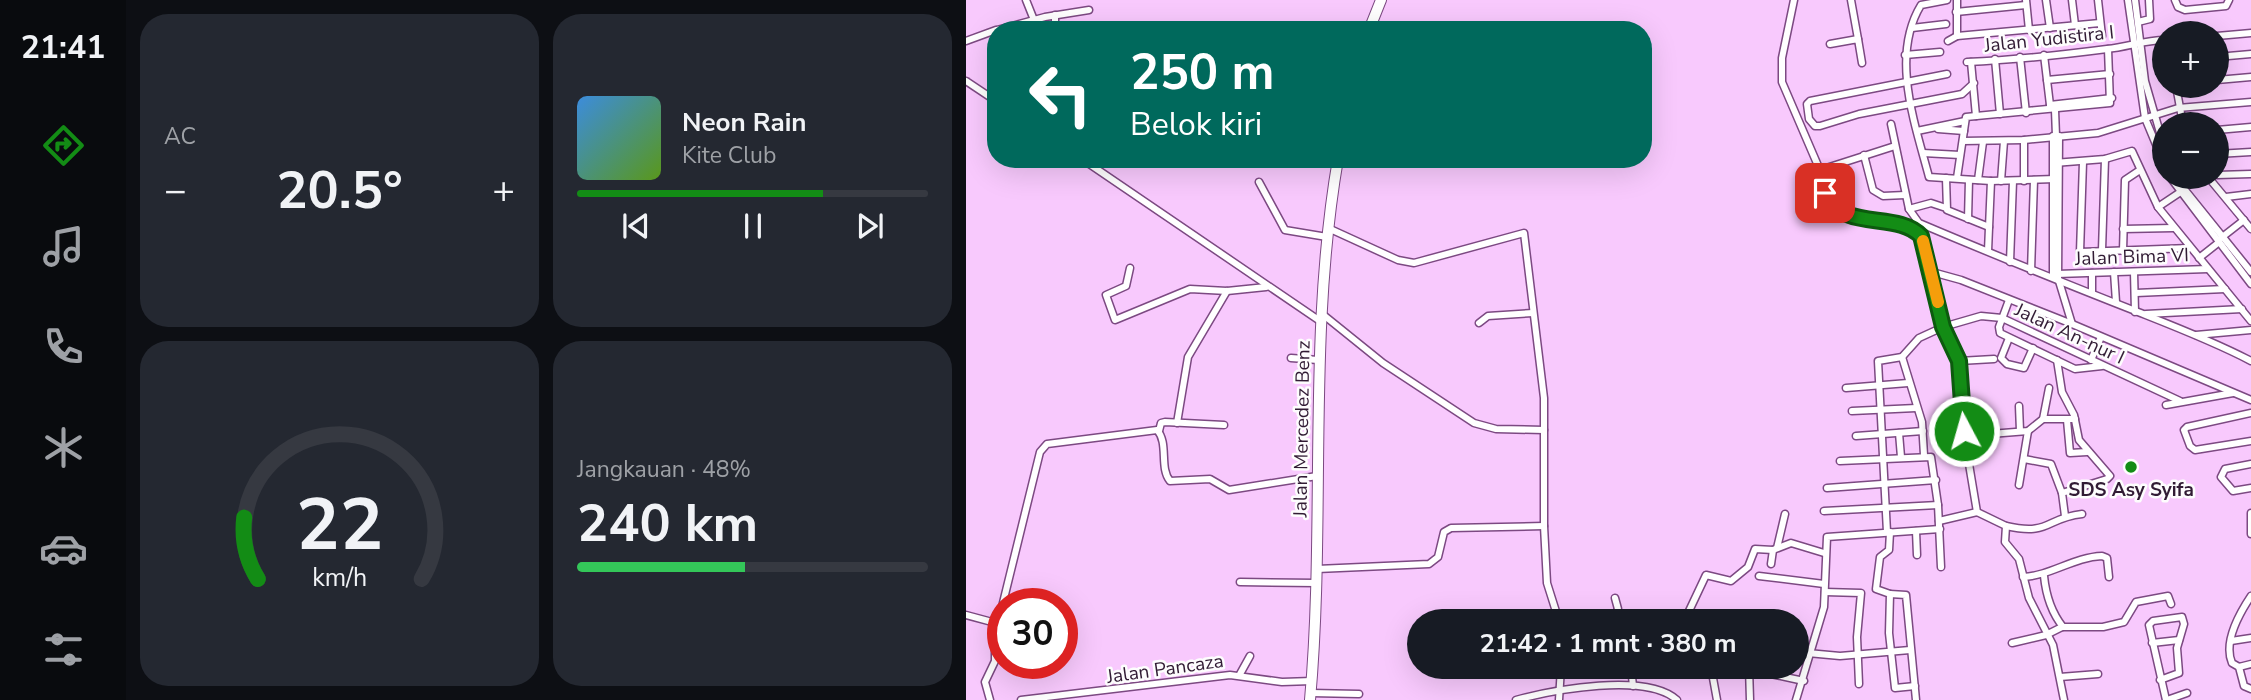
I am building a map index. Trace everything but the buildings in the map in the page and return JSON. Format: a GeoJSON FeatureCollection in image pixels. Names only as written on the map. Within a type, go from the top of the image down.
{"type":"FeatureCollection","features":[{"type":"Feature","properties":{"kind":"main road"},"geometry":{"type":"LineString","coordinates":[[1373,21],[1381,0]]}},
{"type":"Feature","properties":{"kind":"main road","name":"Jalan Mercedez Benz"},"geometry":{"type":"LineString","coordinates":[[1311,697],[1317,583],[1320,317],[1327,232],[1337,168]]}},
{"type":"Feature","properties":{"kind":"street"},"geometry":{"type":"LineString","coordinates":[[1026,0],[1034,20]]}},
{"type":"Feature","properties":{"kind":"street"},"geometry":{"type":"LineString","coordinates":[[1794,0],[1782,58],[1782,82],[1820,170],[1826,196],[1841,211],[1870,222],[1906,227],[1917,232],[1932,272],[1943,327],[1959,361],[1960,405],[1977,512]]}},
{"type":"Feature","properties":{"kind":"street"},"geometry":{"type":"LineString","coordinates":[[1850,0],[1862,64]]}},
{"type":"Feature","properties":{"kind":"street"},"geometry":{"type":"LineString","coordinates":[[1957,0],[1957,36]]}},
{"type":"Feature","properties":{"kind":"street"},"geometry":{"type":"LineString","coordinates":[[2046,0],[2050,28]]}},
{"type":"Feature","properties":{"kind":"street"},"geometry":{"type":"LineString","coordinates":[[2072,0],[2075,25]]}},
{"type":"Feature","properties":{"kind":"street"},"geometry":{"type":"LineString","coordinates":[[2098,0],[2102,36]]}},
{"type":"Feature","properties":{"kind":"street"},"geometry":{"type":"LineString","coordinates":[[2128,0],[2145,118],[2152,135]]}},
{"type":"Feature","properties":{"kind":"street"},"geometry":{"type":"LineString","coordinates":[[2135,0],[2153,112]]}},
{"type":"Feature","properties":{"kind":"street"},"geometry":{"type":"LineString","coordinates":[[2138,22],[2150,19],[2149,0]]}},
{"type":"Feature","properties":{"kind":"street"},"geometry":{"type":"LineString","coordinates":[[2175,0],[2178,7],[2185,10],[2226,6],[2229,0]]}},
{"type":"Feature","properties":{"kind":"street"},"geometry":{"type":"LineString","coordinates":[[1947,1],[1921,5],[1905,55],[1917,131],[1929,177],[1991,181],[2055,179]]}},
{"type":"Feature","properties":{"kind":"street"},"geometry":{"type":"LineString","coordinates":[[1956,12],[2026,2],[2029,30]]}},
{"type":"Feature","properties":{"kind":"street"},"geometry":{"type":"LineString","coordinates":[[1030,21],[1089,10]]}},
{"type":"Feature","properties":{"kind":"street"},"geometry":{"type":"LineString","coordinates":[[1055,15],[1055,21]]}},
{"type":"Feature","properties":{"kind":"street"},"geometry":{"type":"LineString","coordinates":[[1948,41],[1957,36],[2100,23]]}},
{"type":"Feature","properties":{"kind":"street"},"geometry":{"type":"LineString","coordinates":[[1912,28],[1946,24]]}},
{"type":"Feature","properties":{"kind":"street"},"geometry":{"type":"LineString","coordinates":[[2229,35],[2251,33]]}},
{"type":"Feature","properties":{"kind":"street"},"geometry":{"type":"LineString","coordinates":[[966,41],[987,34]]}},
{"type":"Feature","properties":{"kind":"street"},"geometry":{"type":"LineString","coordinates":[[1830,44],[1857,40]]}},
{"type":"Feature","properties":{"kind":"street"},"geometry":{"type":"LineString","coordinates":[[2133,45],[2141,40],[2152,40]]}},
{"type":"Feature","properties":{"kind":"street","name":"Jalan Yudistira I"},"geometry":{"type":"LineString","coordinates":[[1973,83],[1969,62],[2133,45]]}},
{"type":"Feature","properties":{"kind":"street"},"geometry":{"type":"LineString","coordinates":[[1957,178],[1966,117],[2106,104],[2112,98],[2108,49]]}},
{"type":"Feature","properties":{"kind":"street"},"geometry":{"type":"LineString","coordinates":[[1905,55],[1940,52]]}},
{"type":"Feature","properties":{"kind":"street"},"geometry":{"type":"LineString","coordinates":[[2229,56],[2251,54]]}},
{"type":"Feature","properties":{"kind":"street"},"geometry":{"type":"LineString","coordinates":[[2044,55],[2056,136],[2056,276]]}},
{"type":"Feature","properties":{"kind":"street"},"geometry":{"type":"LineString","coordinates":[[2020,57],[2026,113]]}},
{"type":"Feature","properties":{"kind":"street"},"geometry":{"type":"LineString","coordinates":[[1995,60],[2000,114]]}},
{"type":"Feature","properties":{"kind":"street"},"geometry":{"type":"LineString","coordinates":[[2047,80],[2110,74]]}},
{"type":"Feature","properties":{"kind":"street"},"geometry":{"type":"LineString","coordinates":[[1947,75],[1833,95],[1808,102],[1811,122],[1817,126],[1962,94],[1973,83]]}},
{"type":"Feature","properties":{"kind":"street"},"geometry":{"type":"LineString","coordinates":[[2229,79],[2251,78]]}},
{"type":"Feature","properties":{"kind":"street"},"geometry":{"type":"LineString","coordinates":[[966,81],[987,95]]}},
{"type":"Feature","properties":{"kind":"street"},"geometry":{"type":"LineString","coordinates":[[1973,83],[1976,116]]}},
{"type":"Feature","properties":{"kind":"street"},"geometry":{"type":"LineString","coordinates":[[2177,98],[2179,112]]}},
{"type":"Feature","properties":{"kind":"street"},"geometry":{"type":"LineString","coordinates":[[2161,112],[2178,108],[2251,102]]}},
{"type":"Feature","properties":{"kind":"street"},"geometry":{"type":"LineString","coordinates":[[1963,141],[2024,140],[2104,132],[2152,114]]}},
{"type":"Feature","properties":{"kind":"street"},"geometry":{"type":"LineString","coordinates":[[1917,131],[1965,121]]}},
{"type":"Feature","properties":{"kind":"street"},"geometry":{"type":"LineString","coordinates":[[1891,124],[1905,195],[1909,209],[1919,223],[2032,271],[2056,276],[2251,361]]}},
{"type":"Feature","properties":{"kind":"street"},"geometry":{"type":"LineString","coordinates":[[2229,129],[2251,127]]}},
{"type":"Feature","properties":{"kind":"street"},"geometry":{"type":"LineString","coordinates":[[1929,128],[1964,131]]}},
{"type":"Feature","properties":{"kind":"street"},"geometry":{"type":"LineString","coordinates":[[2024,140],[2024,181]]}},
{"type":"Feature","properties":{"kind":"street"},"geometry":{"type":"LineString","coordinates":[[2001,181],[2004,141]]}},
{"type":"Feature","properties":{"kind":"street"},"geometry":{"type":"LineString","coordinates":[[1978,180],[1983,142]]}},
{"type":"Feature","properties":{"kind":"street"},"geometry":{"type":"LineString","coordinates":[[1820,170],[1895,146]]}},
{"type":"Feature","properties":{"kind":"street"},"geometry":{"type":"LineString","coordinates":[[2056,163],[2105,159],[2130,150],[2158,207],[2251,321]]}},
{"type":"Feature","properties":{"kind":"street"},"geometry":{"type":"LineString","coordinates":[[2229,153],[2251,152]]}},
{"type":"Feature","properties":{"kind":"street"},"geometry":{"type":"LineString","coordinates":[[1923,153],[1960,155]]}},
{"type":"Feature","properties":{"kind":"street"},"geometry":{"type":"LineString","coordinates":[[1864,155],[1873,190],[1883,196],[1905,195]]}},
{"type":"Feature","properties":{"kind":"street"},"geometry":{"type":"LineString","coordinates":[[2102,250],[2105,159]]}},
{"type":"Feature","properties":{"kind":"street"},"geometry":{"type":"LineString","coordinates":[[2083,162],[2079,250],[2190,248]]}},
{"type":"Feature","properties":{"kind":"street"},"geometry":{"type":"LineString","coordinates":[[2056,163],[2056,276],[2072,324]]}},
{"type":"Feature","properties":{"kind":"street"},"geometry":{"type":"LineString","coordinates":[[1095,168],[1267,287],[1320,317],[1382,363],[1474,423],[1496,429],[1544,430]]}},
{"type":"Feature","properties":{"kind":"street"},"geometry":{"type":"LineString","coordinates":[[2123,251],[2125,180],[2140,170]]}},
{"type":"Feature","properties":{"kind":"street"},"geometry":{"type":"LineString","coordinates":[[2229,175],[2251,174]]}},
{"type":"Feature","properties":{"kind":"street"},"geometry":{"type":"LineString","coordinates":[[1945,208],[1946,178]]}},
{"type":"Feature","properties":{"kind":"street"},"geometry":{"type":"LineString","coordinates":[[1968,219],[1969,180]]}},
{"type":"Feature","properties":{"kind":"street"},"geometry":{"type":"LineString","coordinates":[[2032,271],[2034,180]]}},
{"type":"Feature","properties":{"kind":"street"},"geometry":{"type":"LineString","coordinates":[[1989,251],[1991,181]]}},
{"type":"Feature","properties":{"kind":"street"},"geometry":{"type":"LineString","coordinates":[[2010,262],[2013,181]]}},
{"type":"Feature","properties":{"kind":"street"},"geometry":{"type":"LineString","coordinates":[[1259,182],[1285,230],[1327,232],[1398,260],[1414,263],[1524,233],[1544,398],[1547,583],[1555,609]]}},
{"type":"Feature","properties":{"kind":"street"},"geometry":{"type":"LineString","coordinates":[[2177,189],[2219,241],[2249,269],[2241,273]]}},
{"type":"Feature","properties":{"kind":"street"},"geometry":{"type":"LineString","coordinates":[[2186,189],[2251,284]]}},
{"type":"Feature","properties":{"kind":"street"},"geometry":{"type":"LineString","coordinates":[[2199,258],[2219,241],[2249,225],[2219,189]]}},
{"type":"Feature","properties":{"kind":"street"},"geometry":{"type":"LineString","coordinates":[[2158,207],[2179,193]]}},
{"type":"Feature","properties":{"kind":"street"},"geometry":{"type":"LineString","coordinates":[[2226,197],[2251,194]]}},
{"type":"Feature","properties":{"kind":"street"},"geometry":{"type":"LineString","coordinates":[[1909,209],[1931,203],[1989,227]]}},
{"type":"Feature","properties":{"kind":"street"},"geometry":{"type":"LineString","coordinates":[[2123,229],[2173,228]]}},
{"type":"Feature","properties":{"kind":"street"},"geometry":{"type":"LineString","coordinates":[[1130,268],[1126,286],[1106,295],[1115,320],[1188,290],[1227,291],[1267,287]]}},
{"type":"Feature","properties":{"kind":"street","name":"Jalan Bima VI"},"geometry":{"type":"LineString","coordinates":[[2056,276],[2208,269]]}},
{"type":"Feature","properties":{"kind":"street"},"geometry":{"type":"LineString","coordinates":[[1932,272],[1961,280],[2072,324],[2251,400]]}},
{"type":"Feature","properties":{"kind":"street"},"geometry":{"type":"LineString","coordinates":[[2114,272],[2116,302]]}},
{"type":"Feature","properties":{"kind":"street"},"geometry":{"type":"LineString","coordinates":[[2134,272],[2136,312]]}},
{"type":"Feature","properties":{"kind":"street"},"geometry":{"type":"LineString","coordinates":[[2092,273],[2092,292]]}},
{"type":"Feature","properties":{"kind":"street"},"geometry":{"type":"LineString","coordinates":[[2136,293],[2225,289]]}},
{"type":"Feature","properties":{"kind":"street"},"geometry":{"type":"LineString","coordinates":[[1177,423],[1188,357],[1227,291]]}},
{"type":"Feature","properties":{"kind":"street"},"geometry":{"type":"LineString","coordinates":[[2009,300],[1998,331],[2077,370],[2102,366]]}},
{"type":"Feature","properties":{"kind":"street"},"geometry":{"type":"LineString","coordinates":[[2144,315],[2242,309]]}},
{"type":"Feature","properties":{"kind":"street"},"geometry":{"type":"LineString","coordinates":[[1479,323],[1488,316],[1533,313]]}},
{"type":"Feature","properties":{"kind":"street","name":"Jalan An-nur I"},"geometry":{"type":"LineString","coordinates":[[1879,385],[1879,360],[1902,357],[1919,338],[1943,327],[1981,316],[2002,318],[2180,401]]}},
{"type":"Feature","properties":{"kind":"street"},"geometry":{"type":"LineString","coordinates":[[2196,335],[2251,330]]}},
{"type":"Feature","properties":{"kind":"street"},"geometry":{"type":"LineString","coordinates":[[2091,360],[2101,337]]}},
{"type":"Feature","properties":{"kind":"street"},"geometry":{"type":"LineString","coordinates":[[2009,338],[2001,358],[2007,364],[2024,368],[2033,348]]}},
{"type":"Feature","properties":{"kind":"street"},"geometry":{"type":"LineString","coordinates":[[2238,354],[2251,353]]}},
{"type":"Feature","properties":{"kind":"street"},"geometry":{"type":"LineString","coordinates":[[1902,357],[1923,431],[1924,455]]}},
{"type":"Feature","properties":{"kind":"street"},"geometry":{"type":"LineString","coordinates":[[1291,358],[1318,360]]}},
{"type":"Feature","properties":{"kind":"street"},"geometry":{"type":"LineString","coordinates":[[1959,361],[1994,359]]}},
{"type":"Feature","properties":{"kind":"street"},"geometry":{"type":"LineString","coordinates":[[2057,360],[2062,392],[2078,438],[2110,477],[2062,493]]}},
{"type":"Feature","properties":{"kind":"street"},"geometry":{"type":"LineString","coordinates":[[1846,388],[1908,383]]}},
{"type":"Feature","properties":{"kind":"street"},"geometry":{"type":"LineString","coordinates":[[1879,385],[1889,550],[1881,556],[1876,589],[1889,594],[1906,595],[1916,700]]}},
{"type":"Feature","properties":{"kind":"street"},"geometry":{"type":"LineString","coordinates":[[2043,419],[2049,388]]}},
{"type":"Feature","properties":{"kind":"street"},"geometry":{"type":"LineString","coordinates":[[2166,405],[2235,393]]}},
{"type":"Feature","properties":{"kind":"street"},"geometry":{"type":"LineString","coordinates":[[2019,406],[2020,431]]}},
{"type":"Feature","properties":{"kind":"street"},"geometry":{"type":"LineString","coordinates":[[1852,411],[1916,408]]}},
{"type":"Feature","properties":{"kind":"street"},"geometry":{"type":"LineString","coordinates":[[2251,413],[2187,427],[2185,432],[2190,446],[2198,450],[2251,441]]}},
{"type":"Feature","properties":{"kind":"street"},"geometry":{"type":"LineString","coordinates":[[1965,436],[2028,431],[2043,419],[2071,419]]}},
{"type":"Feature","properties":{"kind":"street"},"geometry":{"type":"LineString","coordinates":[[2071,419],[2070,453],[2087,452]]}},
{"type":"Feature","properties":{"kind":"street"},"geometry":{"type":"LineString","coordinates":[[1224,425],[1161,423],[1159,431],[1166,474],[1170,481],[1210,479],[1229,490],[1317,476]]}},
{"type":"Feature","properties":{"kind":"street"},"geometry":{"type":"LineString","coordinates":[[966,615],[992,622],[1000,615],[1040,452],[1044,446],[1149,429],[1159,431]]}},
{"type":"Feature","properties":{"kind":"street"},"geometry":{"type":"LineString","coordinates":[[1856,436],[1923,431]]}},
{"type":"Feature","properties":{"kind":"street"},"geometry":{"type":"LineString","coordinates":[[2018,485],[2028,431]]}},
{"type":"Feature","properties":{"kind":"street"},"geometry":{"type":"LineString","coordinates":[[1899,433],[1901,457]]}},
{"type":"Feature","properties":{"kind":"street"},"geometry":{"type":"LineString","coordinates":[[1840,461],[1924,455],[1932,458],[1936,480],[1941,567]]}},
{"type":"Feature","properties":{"kind":"street"},"geometry":{"type":"LineString","coordinates":[[2024,459],[2051,464],[2062,493],[2065,516]]}},
{"type":"Feature","properties":{"kind":"street"},"geometry":{"type":"LineString","coordinates":[[2251,464],[2223,472],[2224,483],[2238,491],[2251,488]]}},
{"type":"Feature","properties":{"kind":"street"},"geometry":{"type":"LineString","coordinates":[[1827,488],[1936,480]]}},
{"type":"Feature","properties":{"kind":"street"},"geometry":{"type":"LineString","coordinates":[[1824,511],[1938,505]]}},
{"type":"Feature","properties":{"kind":"street"},"geometry":{"type":"LineString","coordinates":[[1939,521],[1977,512],[2006,526],[2034,530],[2052,525],[2065,516],[2082,514]]}},
{"type":"Feature","properties":{"kind":"street"},"geometry":{"type":"LineString","coordinates":[[2251,513],[2251,534]]}},
{"type":"Feature","properties":{"kind":"street"},"geometry":{"type":"LineString","coordinates":[[1771,564],[1785,514]]}},
{"type":"Feature","properties":{"kind":"street"},"geometry":{"type":"LineString","coordinates":[[1317,569],[1429,564],[1438,557],[1444,532],[1451,528],[1544,526]]}},
{"type":"Feature","properties":{"kind":"street"},"geometry":{"type":"LineString","coordinates":[[2006,526],[2005,542],[2019,559],[2046,635],[2053,645],[2064,700]]}},
{"type":"Feature","properties":{"kind":"street"},"geometry":{"type":"LineString","coordinates":[[1796,700],[1811,655],[1825,592],[1824,553],[1828,536],[1940,529]]}},
{"type":"Feature","properties":{"kind":"street"},"geometry":{"type":"LineString","coordinates":[[1916,531],[1917,555]]}},
{"type":"Feature","properties":{"kind":"street"},"geometry":{"type":"LineString","coordinates":[[1694,609],[1706,575],[1731,581],[1748,567],[1755,549],[1775,549],[1791,543],[1824,553]]}},
{"type":"Feature","properties":{"kind":"street"},"geometry":{"type":"LineString","coordinates":[[2024,577],[2044,576],[2058,566],[2104,556],[2107,558],[2109,577]]}},
{"type":"Feature","properties":{"kind":"street"},"geometry":{"type":"LineString","coordinates":[[1759,576],[1824,584]]}},
{"type":"Feature","properties":{"kind":"street"},"geometry":{"type":"LineString","coordinates":[[2044,576],[2047,602],[2055,611],[2062,627]]}},
{"type":"Feature","properties":{"kind":"street"},"geometry":{"type":"LineString","coordinates":[[1240,582],[1317,583]]}},
{"type":"Feature","properties":{"kind":"street"},"geometry":{"type":"LineString","coordinates":[[1825,592],[1861,593],[1857,655],[1859,684]]}},
{"type":"Feature","properties":{"kind":"street"},"geometry":{"type":"LineString","coordinates":[[1889,594],[1895,688],[1914,686]]}},
{"type":"Feature","properties":{"kind":"street"},"geometry":{"type":"LineString","coordinates":[[2012,643],[2046,635],[2062,627],[2108,627],[2127,621],[2130,609],[2136,602],[2168,596],[2171,604]]}},
{"type":"Feature","properties":{"kind":"street"},"geometry":{"type":"LineString","coordinates":[[2251,596],[2231,641],[2231,660],[2239,667],[2244,685],[2251,689]]}},
{"type":"Feature","properties":{"kind":"street"},"geometry":{"type":"LineString","coordinates":[[1615,598],[1618,609]]}},
{"type":"Feature","properties":{"kind":"street"},"geometry":{"type":"LineString","coordinates":[[2241,615],[2251,613]]}},
{"type":"Feature","properties":{"kind":"street"},"geometry":{"type":"LineString","coordinates":[[2160,680],[2179,673],[2179,640],[2185,619],[2180,617],[2150,622],[2152,643],[2160,680],[2166,700],[2187,694]]}},
{"type":"Feature","properties":{"kind":"street"},"geometry":{"type":"LineString","coordinates":[[2231,641],[2251,638]]}},
{"type":"Feature","properties":{"kind":"street"},"geometry":{"type":"LineString","coordinates":[[2152,643],[2179,640]]}},
{"type":"Feature","properties":{"kind":"street"},"geometry":{"type":"LineString","coordinates":[[1811,655],[1857,655],[1910,650]]}},
{"type":"Feature","properties":{"kind":"street"},"geometry":{"type":"LineString","coordinates":[[1240,674],[1251,656]]}},
{"type":"Feature","properties":{"kind":"street"},"geometry":{"type":"LineString","coordinates":[[2239,667],[2251,664]]}},
{"type":"Feature","properties":{"kind":"street","name":"Jalan Pancaza"},"geometry":{"type":"LineString","coordinates":[[1021,700],[1240,674],[1282,682],[1312,681]]}},
{"type":"Feature","properties":{"kind":"street"},"geometry":{"type":"LineString","coordinates":[[2060,677],[2098,674]]}},
{"type":"Feature","properties":{"kind":"street"},"geometry":{"type":"LineString","coordinates":[[987,678],[985,682],[990,700]]}},
{"type":"Feature","properties":{"kind":"street"},"geometry":{"type":"LineString","coordinates":[[1559,700],[1560,679]]}},
{"type":"Feature","properties":{"kind":"street"},"geometry":{"type":"LineString","coordinates":[[1632,679],[1633,686]]}},
{"type":"Feature","properties":{"kind":"street"},"geometry":{"type":"LineString","coordinates":[[1713,679],[1717,700]]}},
{"type":"Feature","properties":{"kind":"street"},"geometry":{"type":"LineString","coordinates":[[1749,679],[1750,700]]}},
{"type":"Feature","properties":{"kind":"street"},"geometry":{"type":"LineString","coordinates":[[1796,679],[1804,681]]}},
{"type":"Feature","properties":{"kind":"street"},"geometry":{"type":"LineString","coordinates":[[1516,700],[1560,690],[1633,686],[1661,690],[1677,700]]}},
{"type":"Feature","properties":{"kind":"street"},"geometry":{"type":"LineString","coordinates":[[1311,697],[1359,694]]}},
{"type":"Feature","properties":{"kind":"slow traffic"},"geometry":{"type":"LineString","coordinates":[[1923,241],[1938,302]]}},
{"type":"Feature","properties":{"kind":"place","name":"SDS Asy Syifa"},"geometry":{"type":"Point","coordinates":[2131,467]}},
{"type":"Feature","properties":{"kind":"route"},"geometry":{"type":"LineString","coordinates":[[1825,193],[1827,199],[1841,211],[1870,222],[1906,227],[1921,236],[1932,272],[1943,327],[1954,344],[1959,361],[1960,405],[1964,431]]}}]}
